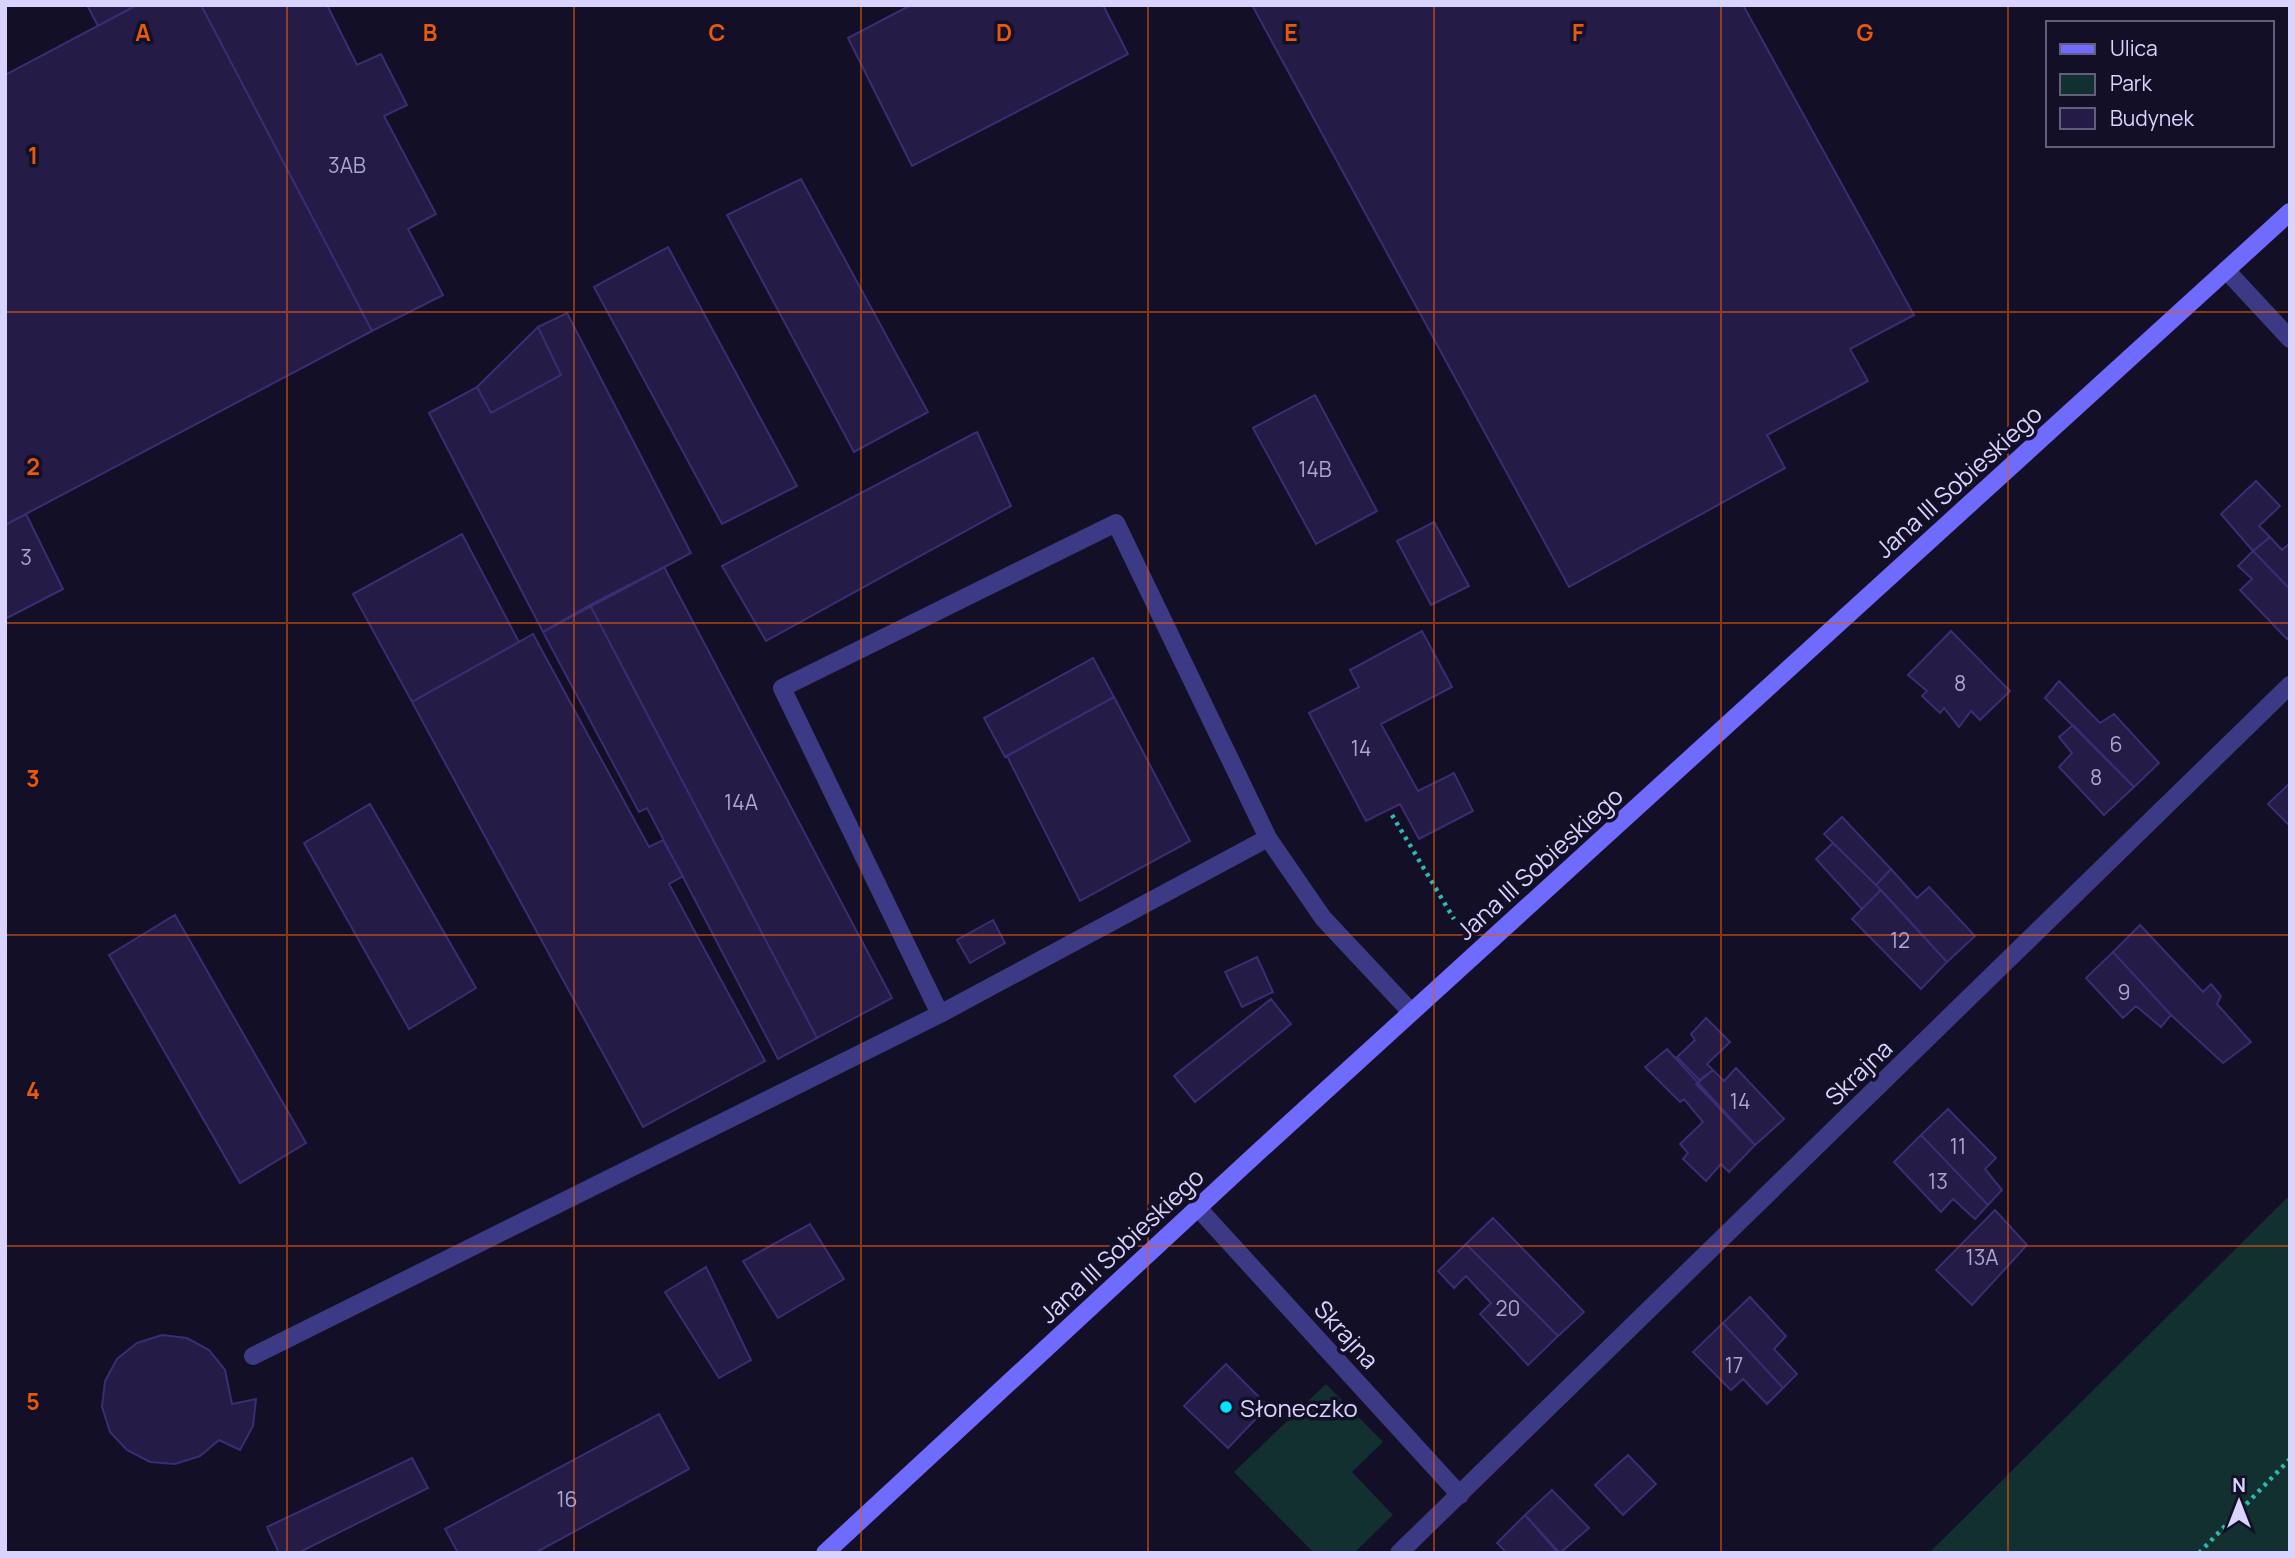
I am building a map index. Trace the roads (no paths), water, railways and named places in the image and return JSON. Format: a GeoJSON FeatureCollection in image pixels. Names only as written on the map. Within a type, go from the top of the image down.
{"type":"FeatureCollection","features":[{"type":"Feature","properties":{"kind":"street","name":"Jana III Sobieskiego"},"geometry":{"type":"LineString","coordinates":[[825,1553],[1412,1012],[2290,212]]}},
{"type":"Feature","properties":{"kind":"street"},"geometry":{"type":"LineString","coordinates":[[2226,270],[2290,339]]}},
{"type":"Feature","properties":{"kind":"street"},"geometry":{"type":"LineString","coordinates":[[940,1014],[782,688],[1116,523],[1268,838],[1323,918],[1412,1012]]}},
{"type":"Feature","properties":{"kind":"street","name":"Skrajna"},"geometry":{"type":"LineString","coordinates":[[1399,1553],[2290,685]]}},
{"type":"Feature","properties":{"kind":"street"},"geometry":{"type":"LineString","coordinates":[[253,1356],[940,1014],[1268,838]]}},
{"type":"Feature","properties":{"kind":"street","name":"Skrajna"},"geometry":{"type":"LineString","coordinates":[[1198,1208],[1460,1494]]}},
{"type":"Feature","properties":{"kind":"place","name":"Słoneczko"},"geometry":{"type":"Point","coordinates":[1226,1407]}}]}
